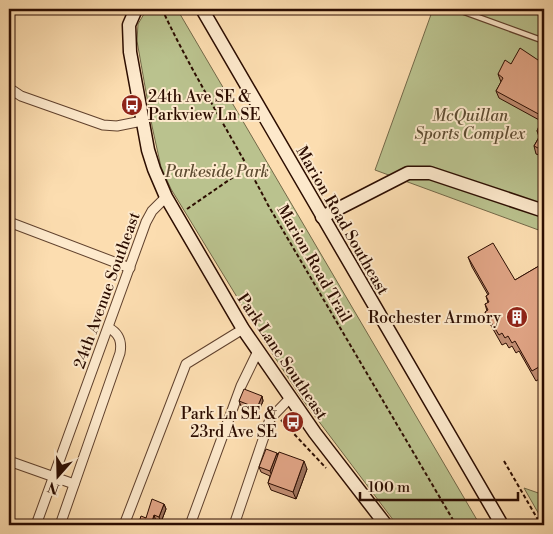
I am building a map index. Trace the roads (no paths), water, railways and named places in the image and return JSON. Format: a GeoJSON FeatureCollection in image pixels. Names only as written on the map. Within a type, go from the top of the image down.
{"type":"FeatureCollection","features":[{"type":"Feature","properties":{"kind":"street"},"geometry":{"type":"LineString","coordinates":[[136,9],[129,25],[129,42],[142,121],[154,169],[166,197]]}},
{"type":"Feature","properties":{"kind":"street","name":"Marion Road Southeast"},"geometry":{"type":"LineString","coordinates":[[202,9],[502,525]]}},
{"type":"Feature","properties":{"kind":"street"},"geometry":{"type":"LineString","coordinates":[[9,88],[21,96],[103,125],[117,126],[142,121]]}},
{"type":"Feature","properties":{"kind":"street"},"geometry":{"type":"LineString","coordinates":[[322,217],[408,173],[430,172],[544,211]]}},
{"type":"Feature","properties":{"kind":"street","name":"Park Lane Southeast"},"geometry":{"type":"LineString","coordinates":[[166,197],[242,329],[315,433],[386,525]]}},
{"type":"Feature","properties":{"kind":"street","name":"24th Avenue Southeast"},"geometry":{"type":"LineString","coordinates":[[36,525],[149,215],[166,197]]}},
{"type":"Feature","properties":{"kind":"street"},"geometry":{"type":"LineString","coordinates":[[9,222],[130,268]]}},
{"type":"Feature","properties":{"kind":"street"},"geometry":{"type":"LineString","coordinates":[[60,525],[120,353],[119,337],[116,332],[109,328]]}},
{"type":"Feature","properties":{"kind":"street"},"geometry":{"type":"LineString","coordinates":[[124,525],[186,364],[242,329]]}},
{"type":"Feature","properties":{"kind":"street"},"geometry":{"type":"LineString","coordinates":[[190,525],[241,386],[258,351]]}},
{"type":"Feature","properties":{"kind":"street"},"geometry":{"type":"LineString","coordinates":[[234,525],[270,419],[291,397]]}},
{"type":"Feature","properties":{"kind":"street"},"geometry":{"type":"LineString","coordinates":[[9,461],[74,484]]}},
{"type":"Feature","properties":{"kind":"lane"},"geometry":{"type":"LineString","coordinates":[[456,9],[544,42]]}},
{"type":"Feature","properties":{"kind":"lane"},"geometry":{"type":"LineString","coordinates":[[540,9],[544,10]]}},
{"type":"Feature","properties":{"kind":"place","name":"24th Ave SE & Parkview Ln SE"},"geometry":{"type":"Point","coordinates":[132,105]}},
{"type":"Feature","properties":{"kind":"place","name":"Rochester Armory"},"geometry":{"type":"Point","coordinates":[517,317]}},
{"type":"Feature","properties":{"kind":"place","name":"Park Ln SE & 23rd Ave SE"},"geometry":{"type":"Point","coordinates":[293,422]}},
{"type":"Feature","properties":{"kind":"park label","name":"McQuillan Sports Complex"},"geometry":{"type":"Point","coordinates":[470,124]}},
{"type":"Feature","properties":{"kind":"park label","name":"Parkeside Park"},"geometry":{"type":"Point","coordinates":[217,171]}}]}
